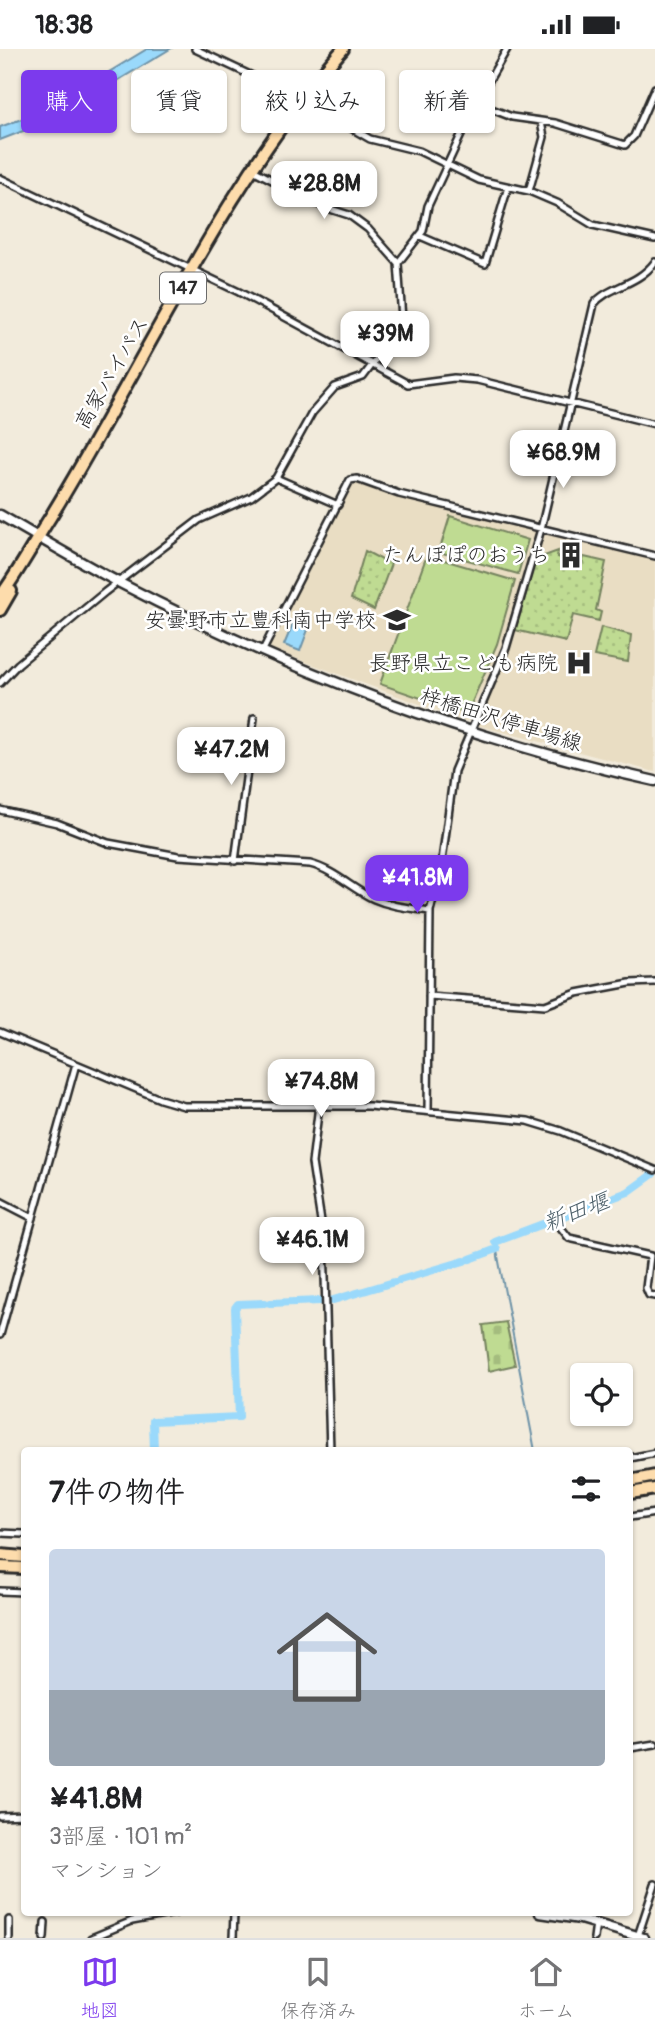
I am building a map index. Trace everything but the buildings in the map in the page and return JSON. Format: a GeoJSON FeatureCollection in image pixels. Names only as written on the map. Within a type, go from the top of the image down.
{"type":"FeatureCollection","features":[{"type":"Feature","properties":{"kind":"highway","name":"高家バイパス"},"geometry":{"type":"LineString","coordinates":[[325,70],[343,49]]}},
{"type":"Feature","properties":{"kind":"highway","name":"高家バイパス"},"geometry":{"type":"LineString","coordinates":[[0,610],[36,541],[193,269],[278,133]]}},
{"type":"Feature","properties":{"kind":"highway","name":"高家バイパス"},"geometry":{"type":"LineString","coordinates":[[0,597],[36,541]]}},
{"type":"Feature","properties":{"kind":"highway"},"geometry":{"type":"LineString","coordinates":[[633,1480],[655,1476]]}},
{"type":"Feature","properties":{"kind":"highway"},"geometry":{"type":"LineString","coordinates":[[633,1493],[655,1489]]}},
{"type":"Feature","properties":{"kind":"highway"},"geometry":{"type":"LineString","coordinates":[[0,1555],[21,1557]]}},
{"type":"Feature","properties":{"kind":"highway"},"geometry":{"type":"LineString","coordinates":[[0,1567],[21,1568]]}},
{"type":"Feature","properties":{"kind":"main road","name":"梓橋田沢停車場線"},"geometry":{"type":"LineString","coordinates":[[0,515],[36,541],[118,582],[262,652],[364,694],[471,731],[655,781]]}},
{"type":"Feature","properties":{"kind":"main road"},"geometry":{"type":"LineString","coordinates":[[557,1916],[596,1923],[641,1937]]}},
{"type":"Feature","properties":{"kind":"street"},"geometry":{"type":"LineString","coordinates":[[195,49],[241,71]]}},
{"type":"Feature","properties":{"kind":"street"},"geometry":{"type":"LineString","coordinates":[[495,70],[507,49]]}},
{"type":"Feature","properties":{"kind":"street"},"geometry":{"type":"LineString","coordinates":[[495,110],[512,117],[571,127],[625,145],[634,136],[655,89]]}},
{"type":"Feature","properties":{"kind":"street"},"geometry":{"type":"LineString","coordinates":[[529,191],[544,137],[541,123]]}},
{"type":"Feature","properties":{"kind":"street"},"geometry":{"type":"LineString","coordinates":[[360,133],[370,139],[419,151],[467,176],[529,191],[557,203],[593,225],[655,239]]}},
{"type":"Feature","properties":{"kind":"street"},"geometry":{"type":"LineString","coordinates":[[398,263],[420,236],[428,206],[463,133]]}},
{"type":"Feature","properties":{"kind":"street"},"geometry":{"type":"LineString","coordinates":[[0,683],[18,664],[118,582],[199,520],[251,497],[276,478],[312,413],[335,387],[358,381],[373,365],[401,324],[398,263],[368,229],[349,215],[324,207],[253,170]]}},
{"type":"Feature","properties":{"kind":"street"},"geometry":{"type":"LineString","coordinates":[[0,178],[193,269],[408,384],[466,378],[655,424]]}},
{"type":"Feature","properties":{"kind":"street"},"geometry":{"type":"LineString","coordinates":[[420,236],[485,264],[508,187]]}},
{"type":"Feature","properties":{"kind":"street"},"geometry":{"type":"LineString","coordinates":[[428,1111],[430,911],[441,868],[454,771],[506,648],[541,529],[596,301],[639,279],[655,262]]}},
{"type":"Feature","properties":{"kind":"street"},"geometry":{"type":"LineString","coordinates":[[276,478],[338,505]]}},
{"type":"Feature","properties":{"kind":"street"},"geometry":{"type":"LineString","coordinates":[[262,652],[350,480],[357,479],[399,493],[655,557]]}},
{"type":"Feature","properties":{"kind":"street"},"geometry":{"type":"LineString","coordinates":[[235,860],[254,718]]}},
{"type":"Feature","properties":{"kind":"street"},"geometry":{"type":"LineString","coordinates":[[0,810],[57,823],[108,843],[191,858],[310,864],[322,867],[373,899],[393,906],[430,911]]}},
{"type":"Feature","properties":{"kind":"street"},"geometry":{"type":"LineString","coordinates":[[429,996],[545,1005],[577,993],[630,983],[655,982]]}},
{"type":"Feature","properties":{"kind":"street"},"geometry":{"type":"LineString","coordinates":[[0,1032],[184,1105],[319,1105],[428,1111],[545,1125],[655,1170]]}},
{"type":"Feature","properties":{"kind":"street"},"geometry":{"type":"LineString","coordinates":[[0,1335],[76,1064]]}},
{"type":"Feature","properties":{"kind":"street"},"geometry":{"type":"LineString","coordinates":[[319,1105],[312,1163],[324,1241],[330,1447]]}},
{"type":"Feature","properties":{"kind":"street"},"geometry":{"type":"LineString","coordinates":[[0,1201],[33,1218]]}},
{"type":"Feature","properties":{"kind":"street"},"geometry":{"type":"LineString","coordinates":[[558,1224],[569,1238],[650,1256],[646,1288],[649,1295],[655,1296]]}},
{"type":"Feature","properties":{"kind":"street"},"geometry":{"type":"LineString","coordinates":[[633,1457],[655,1453]]}},
{"type":"Feature","properties":{"kind":"street"},"geometry":{"type":"LineString","coordinates":[[633,1517],[655,1513]]}},
{"type":"Feature","properties":{"kind":"street"},"geometry":{"type":"LineString","coordinates":[[0,1532],[21,1534]]}},
{"type":"Feature","properties":{"kind":"street"},"geometry":{"type":"LineString","coordinates":[[0,1591],[21,1592]]}},
{"type":"Feature","properties":{"kind":"street"},"geometry":{"type":"LineString","coordinates":[[633,1748],[655,1744]]}},
{"type":"Feature","properties":{"kind":"street"},"geometry":{"type":"LineString","coordinates":[[0,1816],[21,1815]]}},
{"type":"Feature","properties":{"kind":"street"},"geometry":{"type":"LineString","coordinates":[[641,1937],[655,1884]]}},
{"type":"Feature","properties":{"kind":"street"},"geometry":{"type":"LineString","coordinates":[[91,1938],[131,1921],[158,1916]]}},
{"type":"Feature","properties":{"kind":"street"},"geometry":{"type":"LineString","coordinates":[[233,1938],[234,1916]]}},
{"type":"Feature","properties":{"kind":"street"},"geometry":{"type":"LineString","coordinates":[[9,1920],[9,1938]]}},
{"type":"Feature","properties":{"kind":"street"},"geometry":{"type":"LineString","coordinates":[[44,1938],[45,1922]]}},
{"type":"Feature","properties":{"kind":"street"},"geometry":{"type":"LineString","coordinates":[[594,1938],[596,1923]]}},
{"type":"Feature","properties":{"kind":"shaded area","name":"安曇野市立豊科南中学校"},"geometry":{"type":"Polygon","coordinates":[[[356,483],[534,529],[536,533],[503,649],[475,704],[471,719],[466,721],[271,649],[269,645],[351,485],[356,483]]]}},
{"type":"Feature","properties":{"kind":"shaded area","name":"長野県立こども病院"},"geometry":{"type":"Polygon","coordinates":[[[542,533],[655,559],[655,772],[476,725],[508,652],[542,533]]]}},
{"type":"Feature","properties":{"kind":"green space"},"geometry":{"type":"Polygon","coordinates":[[[450,516],[528,540],[518,574],[439,552],[450,516]]]}},
{"type":"Feature","properties":{"kind":"green space"},"geometry":{"type":"Polygon","coordinates":[[[365,551],[384,561],[392,561],[374,610],[351,599],[365,551]]]}},
{"type":"Feature","properties":{"kind":"green space"},"geometry":{"type":"Polygon","coordinates":[[[558,551],[557,557],[562,558],[561,562],[581,567],[584,557],[606,562],[596,610],[601,612],[599,621],[573,615],[566,642],[515,630],[536,559],[558,551]]]}},
{"type":"Feature","properties":{"kind":"green space"},"geometry":{"type":"Polygon","coordinates":[[[427,555],[515,581],[497,644],[467,714],[380,684],[427,555]]]}},
{"type":"Feature","properties":{"kind":"green space"},"geometry":{"type":"Polygon","coordinates":[[[601,627],[631,635],[628,662],[594,656],[601,627]]]}},
{"type":"Feature","properties":{"kind":"green space"},"geometry":{"type":"Polygon","coordinates":[[[506,1322],[515,1365],[489,1371],[483,1325],[506,1322]]]}},
{"type":"Feature","properties":{"kind":"water"},"geometry":{"type":"Polygon","coordinates":[[[147,49],[170,49],[131,70],[117,81],[117,70],[112,70],[147,49]]]}},
{"type":"Feature","properties":{"kind":"water"},"geometry":{"type":"Polygon","coordinates":[[[21,119],[21,132],[0,140],[0,127],[21,119]]]}},
{"type":"Feature","properties":{"kind":"water"},"geometry":{"type":"Polygon","coordinates":[[[294,621],[309,627],[300,651],[284,645],[294,621]]]}},
{"type":"Feature","properties":{"kind":"waterway","name":"新田堰"},"geometry":{"type":"LineString","coordinates":[[495,1242],[628,1192],[653,1174]]}},
{"type":"Feature","properties":{"kind":"waterway"},"geometry":{"type":"LineString","coordinates":[[470,1259],[497,1249]]}},
{"type":"Feature","properties":{"kind":"waterway"},"geometry":{"type":"LineString","coordinates":[[497,1251],[534,1447]]}},
{"type":"Feature","properties":{"kind":"waterway"},"geometry":{"type":"LineString","coordinates":[[400,1280],[464,1261]]}},
{"type":"Feature","properties":{"kind":"waterway"},"geometry":{"type":"LineString","coordinates":[[330,1301],[394,1282]]}},
{"type":"Feature","properties":{"kind":"waterway"},"geometry":{"type":"LineString","coordinates":[[270,1303],[320,1301]]}},
{"type":"Feature","properties":{"kind":"waterway"},"geometry":{"type":"LineString","coordinates":[[154,1447],[153,1421],[239,1417],[235,1308],[238,1304],[264,1303]]}},
{"type":"Feature","properties":{"kind":"place","name":"たんぽぽのおうち"},"geometry":{"type":"Point","coordinates":[571,555]}},
{"type":"Feature","properties":{"kind":"place","name":"安曇野市立豊科南中学校"},"geometry":{"type":"Point","coordinates":[397,620]}},
{"type":"Feature","properties":{"kind":"place","name":"長野県立こども病院"},"geometry":{"type":"Point","coordinates":[579,663]}}]}
